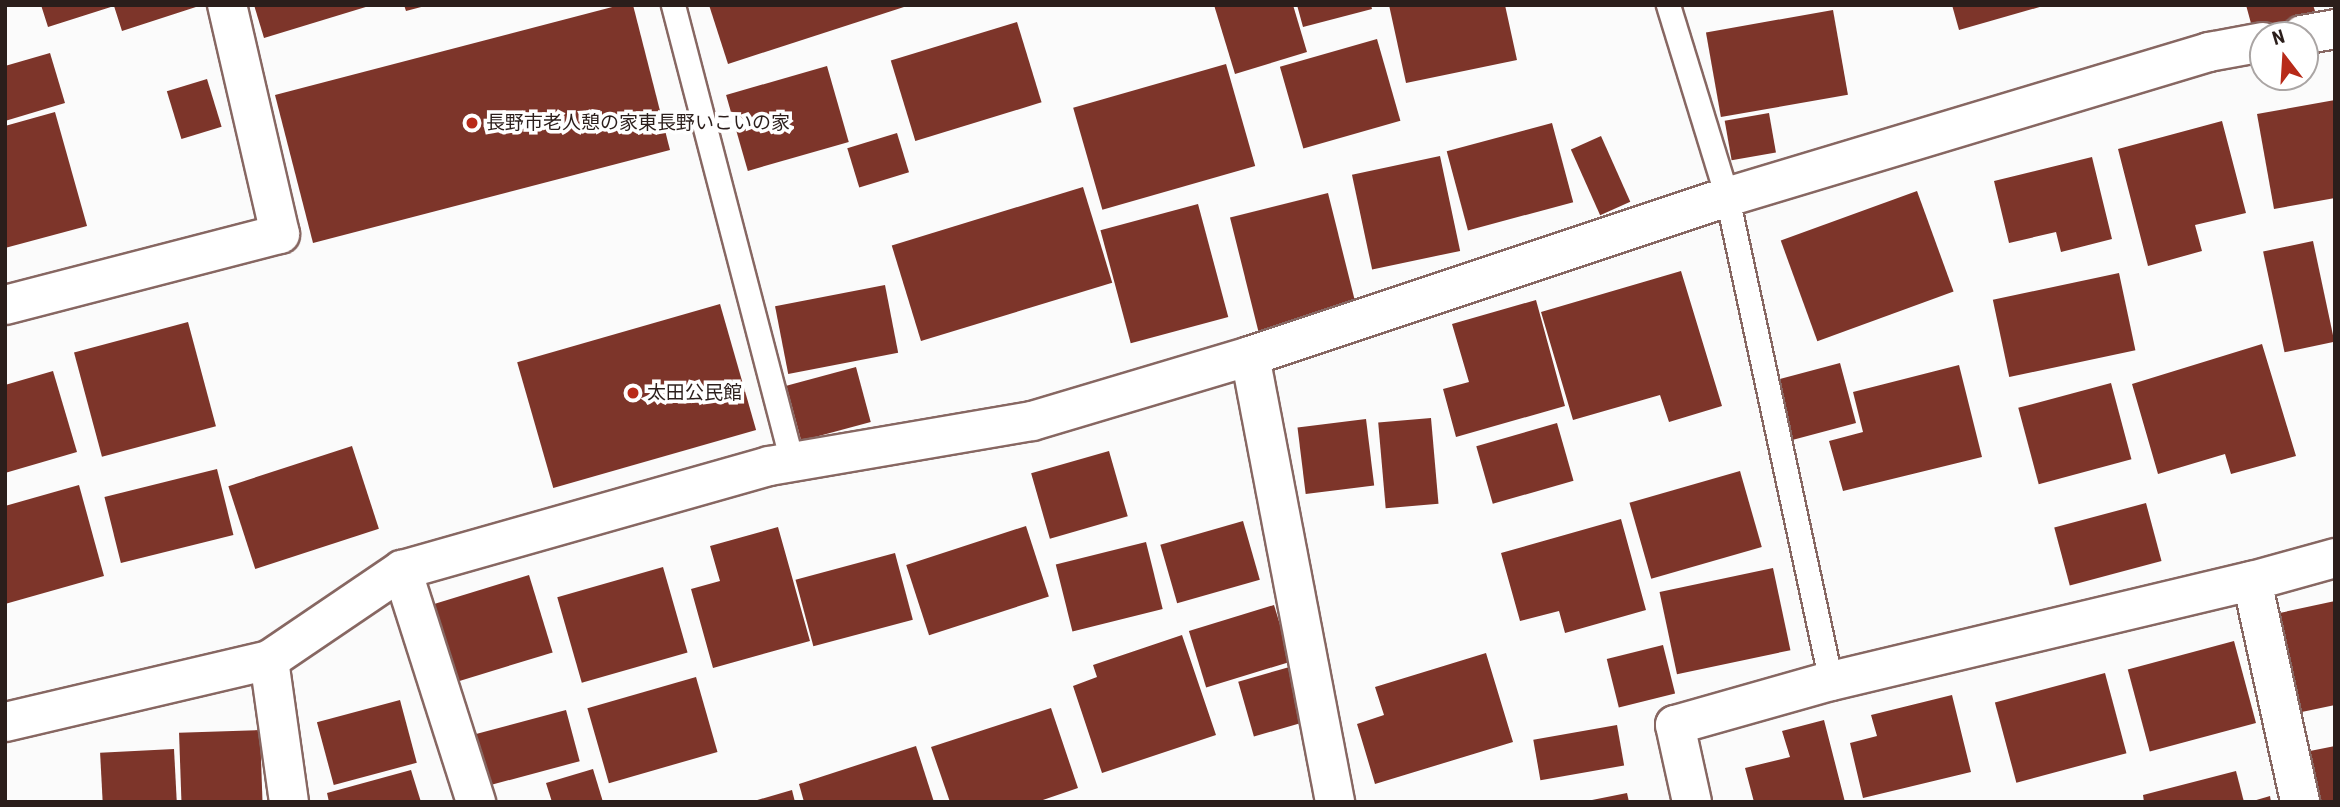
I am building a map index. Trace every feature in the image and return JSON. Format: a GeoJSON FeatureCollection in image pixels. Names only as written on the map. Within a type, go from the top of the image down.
{"type":"FeatureCollection","features":[{"type":"Feature","properties":{"kind":"street"},"geometry":{"type":"LineString","coordinates":[[5,305],[281,234],[228,5]]}},
{"type":"Feature","properties":{"kind":"street"},"geometry":{"type":"LineString","coordinates":[[5,722],[269,660],[402,570],[792,462],[1032,421],[1250,356],[1727,197],[2209,52],[2249,45]]}},
{"type":"Feature","properties":{"kind":"street"},"geometry":{"type":"LineString","coordinates":[[1250,356],[1335,802]]}},
{"type":"Feature","properties":{"kind":"street"},"geometry":{"type":"LineString","coordinates":[[1692,802],[1675,725],[1832,681],[2252,582],[2335,558]]}},
{"type":"Feature","properties":{"kind":"street"},"geometry":{"type":"LineString","coordinates":[[402,570],[476,802]]}},
{"type":"Feature","properties":{"kind":"street"},"geometry":{"type":"LineString","coordinates":[[2252,582],[2300,802]]}},
{"type":"Feature","properties":{"kind":"street"},"geometry":{"type":"LineString","coordinates":[[269,660],[289,802]]}},
{"type":"Feature","properties":{"kind":"lane"},"geometry":{"type":"LineString","coordinates":[[673,5],[792,462]]}},
{"type":"Feature","properties":{"kind":"lane"},"geometry":{"type":"LineString","coordinates":[[1668,5],[1727,197],[1832,681]]}},
{"type":"Feature","properties":{"kind":"building"},"geometry":{"type":"Polygon","coordinates":[[[41,5],[199,6],[122,31],[114,6],[48,27],[41,5]]]}},
{"type":"Feature","properties":{"kind":"building"},"geometry":{"type":"Polygon","coordinates":[[[254,5],[369,5],[369,6],[264,38],[254,5]]]}},
{"type":"Feature","properties":{"kind":"building"},"geometry":{"type":"Polygon","coordinates":[[[404,5],[425,5],[425,6],[406,11],[404,5]]]}},
{"type":"Feature","properties":{"kind":"building","name":"長野市老人憩の家東長野いこいの家"},"geometry":{"type":"Polygon","coordinates":[[[620,5],[633,5],[670,150],[313,243],[275,95],[620,5]]]}},
{"type":"Feature","properties":{"kind":"building"},"geometry":{"type":"Polygon","coordinates":[[[709,5],[907,5],[907,6],[728,64],[709,5]]]}},
{"type":"Feature","properties":{"kind":"building"},"geometry":{"type":"Polygon","coordinates":[[[1214,5],[1293,5],[1307,52],[1235,74],[1214,5]]]}},
{"type":"Feature","properties":{"kind":"building"},"geometry":{"type":"Polygon","coordinates":[[[1297,5],[1371,5],[1372,9],[1303,27],[1297,5]]]}},
{"type":"Feature","properties":{"kind":"building"},"geometry":{"type":"Polygon","coordinates":[[[1389,5],[1505,5],[1517,60],[1406,83],[1389,5]]]}},
{"type":"Feature","properties":{"kind":"building"},"geometry":{"type":"Polygon","coordinates":[[[1952,5],[2043,5],[2043,6],[1959,30],[1952,5]]]}},
{"type":"Feature","properties":{"kind":"building"},"geometry":{"type":"Polygon","coordinates":[[[2246,5],[2313,5],[2318,20],[2314,21],[2250,21],[2246,5]]]}},
{"type":"Feature","properties":{"kind":"building"},"geometry":{"type":"Polygon","coordinates":[[[1833,10],[1848,95],[1721,117],[1706,32],[1833,10]]]}},
{"type":"Feature","properties":{"kind":"building"},"geometry":{"type":"Polygon","coordinates":[[[1017,22],[1042,102],[915,141],[891,61],[1017,22]]]}},
{"type":"Feature","properties":{"kind":"building"},"geometry":{"type":"Polygon","coordinates":[[[1377,39],[1400,121],[1303,149],[1280,67],[1377,39]]]}},
{"type":"Feature","properties":{"kind":"building"},"geometry":{"type":"Polygon","coordinates":[[[50,53],[65,103],[5,121],[5,66],[50,53]]]}},
{"type":"Feature","properties":{"kind":"building"},"geometry":{"type":"Polygon","coordinates":[[[1226,64],[1255,166],[1102,210],[1073,108],[1226,64]]]}},
{"type":"Feature","properties":{"kind":"building"},"geometry":{"type":"Polygon","coordinates":[[[827,66],[849,142],[748,171],[726,95],[827,66]]]}},
{"type":"Feature","properties":{"kind":"building"},"geometry":{"type":"Polygon","coordinates":[[[207,79],[222,127],[181,139],[167,91],[207,79]]]}},
{"type":"Feature","properties":{"kind":"building"},"geometry":{"type":"Polygon","coordinates":[[[2335,100],[2335,198],[2274,209],[2257,114],[2335,100]]]}},
{"type":"Feature","properties":{"kind":"building"},"geometry":{"type":"Polygon","coordinates":[[[55,112],[87,226],[5,248],[5,126],[55,112]]]}},
{"type":"Feature","properties":{"kind":"building"},"geometry":{"type":"Polygon","coordinates":[[[1769,113],[1776,152],[1732,160],[1725,121],[1769,113]]]}},
{"type":"Feature","properties":{"kind":"building"},"geometry":{"type":"Polygon","coordinates":[[[2222,121],[2246,213],[2195,225],[2202,251],[2148,266],[2118,149],[2222,121]]]}},
{"type":"Feature","properties":{"kind":"building"},"geometry":{"type":"Polygon","coordinates":[[[1552,123],[1573,202],[1468,230],[1447,151],[1552,123]]]}},
{"type":"Feature","properties":{"kind":"building"},"geometry":{"type":"Polygon","coordinates":[[[897,133],[909,172],[859,187],[847,148],[897,133]]]}},
{"type":"Feature","properties":{"kind":"building"},"geometry":{"type":"Polygon","coordinates":[[[1601,136],[1630,202],[1600,215],[1571,149],[1601,136]]]}},
{"type":"Feature","properties":{"kind":"building"},"geometry":{"type":"Polygon","coordinates":[[[1440,156],[1460,251],[1372,270],[1352,175],[1440,156]]]}},
{"type":"Feature","properties":{"kind":"building"},"geometry":{"type":"Polygon","coordinates":[[[2092,157],[2112,239],[2061,252],[2056,232],[2009,243],[1994,181],[2092,157]]]}},
{"type":"Feature","properties":{"kind":"building"},"geometry":{"type":"Polygon","coordinates":[[[1083,187],[1112,283],[921,341],[892,245],[1083,187]]]}},
{"type":"Feature","properties":{"kind":"building"},"geometry":{"type":"Polygon","coordinates":[[[1917,191],[1954,292],[1817,341],[1781,241],[1917,191]]]}},
{"type":"Feature","properties":{"kind":"building"},"geometry":{"type":"Polygon","coordinates":[[[1328,193],[1356,307],[1258,331],[1230,217],[1328,193]]]}},
{"type":"Feature","properties":{"kind":"building"},"geometry":{"type":"Polygon","coordinates":[[[1198,204],[1228,317],[1131,343],[1100,230],[1198,204]]]}},
{"type":"Feature","properties":{"kind":"building"},"geometry":{"type":"Polygon","coordinates":[[[2313,241],[2334,342],[2285,352],[2263,252],[2313,241]]]}},
{"type":"Feature","properties":{"kind":"building"},"geometry":{"type":"Polygon","coordinates":[[[1681,271],[1722,406],[1669,422],[1660,395],[1573,420],[1541,312],[1681,271]]]}},
{"type":"Feature","properties":{"kind":"building"},"geometry":{"type":"Polygon","coordinates":[[[2119,273],[2135,350],[2009,377],[1993,300],[2119,273]]]}},
{"type":"Feature","properties":{"kind":"building"},"geometry":{"type":"Polygon","coordinates":[[[885,285],[898,353],[788,374],[775,306],[885,285]]]}},
{"type":"Feature","properties":{"kind":"building"},"geometry":{"type":"Polygon","coordinates":[[[1536,300],[1565,406],[1456,437],[1443,389],[1469,382],[1452,324],[1536,300]]]}},
{"type":"Feature","properties":{"kind":"building"},"geometry":{"type":"Polygon","coordinates":[[[720,304],[756,430],[553,488],[517,362],[720,304]]]}},
{"type":"Feature","properties":{"kind":"building"},"geometry":{"type":"Polygon","coordinates":[[[188,322],[216,426],[102,457],[74,353],[188,322]]]}},
{"type":"Feature","properties":{"kind":"building"},"geometry":{"type":"Polygon","coordinates":[[[2262,344],[2296,456],[2231,474],[2225,454],[2158,474],[2132,384],[2262,344]]]}},
{"type":"Feature","properties":{"kind":"building"},"geometry":{"type":"Polygon","coordinates":[[[1840,363],[1856,423],[1792,440],[1776,380],[1840,363]]]}},
{"type":"Feature","properties":{"kind":"building"},"geometry":{"type":"Polygon","coordinates":[[[1959,365],[1982,457],[1843,491],[1829,441],[1863,432],[1853,392],[1959,365]]]}},
{"type":"Feature","properties":{"kind":"building"},"geometry":{"type":"Polygon","coordinates":[[[856,367],[871,422],[801,441],[786,386],[856,367]]]}},
{"type":"Feature","properties":{"kind":"building"},"geometry":{"type":"Polygon","coordinates":[[[53,371],[77,452],[5,473],[5,385],[53,371]]]}},
{"type":"Feature","properties":{"kind":"building"},"geometry":{"type":"Polygon","coordinates":[[[2111,383],[2131,459],[2039,484],[2018,408],[2111,383]]]}},
{"type":"Feature","properties":{"kind":"building"},"geometry":{"type":"Polygon","coordinates":[[[1431,418],[1438,504],[1386,508],[1378,423],[1431,418]]]}},
{"type":"Feature","properties":{"kind":"building"},"geometry":{"type":"Polygon","coordinates":[[[1366,419],[1374,486],[1306,494],[1298,427],[1366,419]]]}},
{"type":"Feature","properties":{"kind":"building"},"geometry":{"type":"Polygon","coordinates":[[[1557,423],[1574,481],[1493,504],[1476,446],[1557,423]]]}},
{"type":"Feature","properties":{"kind":"building"},"geometry":{"type":"Polygon","coordinates":[[[352,446],[379,529],[255,569],[228,486],[352,446]]]}},
{"type":"Feature","properties":{"kind":"building"},"geometry":{"type":"Polygon","coordinates":[[[1109,451],[1128,516],[1050,539],[1031,473],[1109,451]]]}},
{"type":"Feature","properties":{"kind":"building"},"geometry":{"type":"Polygon","coordinates":[[[217,469],[233,535],[121,563],[104,497],[217,469]]]}},
{"type":"Feature","properties":{"kind":"building"},"geometry":{"type":"Polygon","coordinates":[[[1740,471],[1762,547],[1651,579],[1629,503],[1740,471]]]}},
{"type":"Feature","properties":{"kind":"building"},"geometry":{"type":"Polygon","coordinates":[[[79,485],[104,576],[5,604],[5,506],[79,485]]]}},
{"type":"Feature","properties":{"kind":"building"},"geometry":{"type":"Polygon","coordinates":[[[2146,503],[2162,561],[2070,586],[2054,528],[2146,503]]]}},
{"type":"Feature","properties":{"kind":"building"},"geometry":{"type":"Polygon","coordinates":[[[1621,519],[1646,610],[1565,633],[1559,611],[1520,621],[1501,553],[1621,519]]]}},
{"type":"Feature","properties":{"kind":"building"},"geometry":{"type":"Polygon","coordinates":[[[1243,521],[1260,580],[1177,603],[1160,545],[1243,521]]]}},
{"type":"Feature","properties":{"kind":"building"},"geometry":{"type":"Polygon","coordinates":[[[1026,526],[1049,596],[929,635],[906,565],[1026,526]]]}},
{"type":"Feature","properties":{"kind":"building"},"geometry":{"type":"Polygon","coordinates":[[[778,527],[810,641],[713,668],[691,589],[720,581],[710,546],[778,527]]]}},
{"type":"Feature","properties":{"kind":"building"},"geometry":{"type":"Polygon","coordinates":[[[1146,542],[1163,609],[1072,631],[1056,564],[1146,542]]]}},
{"type":"Feature","properties":{"kind":"building"},"geometry":{"type":"Polygon","coordinates":[[[895,553],[913,620],[813,646],[796,580],[895,553]]]}},
{"type":"Feature","properties":{"kind":"building"},"geometry":{"type":"Polygon","coordinates":[[[663,567],[688,653],[582,683],[557,597],[663,567]]]}},
{"type":"Feature","properties":{"kind":"building"},"geometry":{"type":"Polygon","coordinates":[[[1773,568],[1790,650],[1677,674],[1660,592],[1773,568]]]}},
{"type":"Feature","properties":{"kind":"building"},"geometry":{"type":"Polygon","coordinates":[[[529,575],[553,652],[457,682],[433,604],[529,575]]]}},
{"type":"Feature","properties":{"kind":"building"},"geometry":{"type":"Polygon","coordinates":[[[2335,601],[2335,705],[2297,713],[2275,614],[2335,601]]]}},
{"type":"Feature","properties":{"kind":"building"},"geometry":{"type":"Polygon","coordinates":[[[1274,605],[1291,661],[1206,687],[1189,631],[1274,605]]]}},
{"type":"Feature","properties":{"kind":"building"},"geometry":{"type":"Polygon","coordinates":[[[1182,635],[1216,735],[1102,773],[1073,686],[1097,677],[1093,665],[1182,635]]]}},
{"type":"Feature","properties":{"kind":"building"},"geometry":{"type":"Polygon","coordinates":[[[2234,641],[2256,723],[2150,752],[2128,669],[2234,641]]]}},
{"type":"Feature","properties":{"kind":"building"},"geometry":{"type":"Polygon","coordinates":[[[1663,645],[1675,694],[1619,708],[1607,659],[1663,645]]]}},
{"type":"Feature","properties":{"kind":"building"},"geometry":{"type":"Polygon","coordinates":[[[1486,653],[1513,742],[1375,784],[1357,724],[1384,715],[1375,687],[1486,653]]]}},
{"type":"Feature","properties":{"kind":"building"},"geometry":{"type":"Polygon","coordinates":[[[1293,666],[1309,721],[1254,737],[1238,682],[1293,666]]]}},
{"type":"Feature","properties":{"kind":"building"},"geometry":{"type":"Polygon","coordinates":[[[2105,673],[2126,753],[2016,783],[1995,703],[2105,673]]]}},
{"type":"Feature","properties":{"kind":"building"},"geometry":{"type":"Polygon","coordinates":[[[696,677],[717,752],[609,783],[587,708],[696,677]]]}},
{"type":"Feature","properties":{"kind":"building"},"geometry":{"type":"Polygon","coordinates":[[[1952,695],[1971,772],[1863,798],[1850,743],[1877,736],[1871,715],[1952,695]]]}},
{"type":"Feature","properties":{"kind":"building"},"geometry":{"type":"Polygon","coordinates":[[[400,700],[417,763],[334,785],[317,722],[400,700]]]}},
{"type":"Feature","properties":{"kind":"building"},"geometry":{"type":"Polygon","coordinates":[[[1051,708],[1078,788],[1037,802],[950,802],[931,747],[1051,708]]]}},
{"type":"Feature","properties":{"kind":"building"},"geometry":{"type":"Polygon","coordinates":[[[566,710],[580,761],[486,786],[472,735],[566,710]]]}},
{"type":"Feature","properties":{"kind":"building"},"geometry":{"type":"Polygon","coordinates":[[[1824,720],[1845,802],[1754,802],[1745,768],[1790,757],[1782,731],[1824,720]]]}},
{"type":"Feature","properties":{"kind":"building"},"geometry":{"type":"Polygon","coordinates":[[[1617,725],[1624,765],[1540,780],[1533,740],[1617,725]]]}},
{"type":"Feature","properties":{"kind":"building"},"geometry":{"type":"Polygon","coordinates":[[[260,730],[263,802],[181,802],[179,733],[260,730]]]}},
{"type":"Feature","properties":{"kind":"building"},"geometry":{"type":"Polygon","coordinates":[[[916,746],[934,802],[804,802],[799,784],[916,746]]]}},
{"type":"Feature","properties":{"kind":"building"},"geometry":{"type":"Polygon","coordinates":[[[2335,746],[2335,802],[2320,802],[2310,751],[2335,746]]]}},
{"type":"Feature","properties":{"kind":"building"},"geometry":{"type":"Polygon","coordinates":[[[174,749],[177,802],[103,802],[100,753],[174,749]]]}},
{"type":"Feature","properties":{"kind":"building"},"geometry":{"type":"Polygon","coordinates":[[[593,769],[603,802],[552,802],[546,783],[593,769]]]}},
{"type":"Feature","properties":{"kind":"building"},"geometry":{"type":"Polygon","coordinates":[[[411,770],[421,802],[329,802],[327,793],[411,770]]]}},
{"type":"Feature","properties":{"kind":"building"},"geometry":{"type":"Polygon","coordinates":[[[2236,771],[2244,802],[2144,802],[2143,795],[2236,771]]]}},
{"type":"Feature","properties":{"kind":"building"},"geometry":{"type":"Polygon","coordinates":[[[792,790],[795,802],[754,802],[754,801],[792,790]]]}},
{"type":"Feature","properties":{"kind":"building"},"geometry":{"type":"Polygon","coordinates":[[[1627,793],[1629,802],[1592,802],[1592,800],[1627,793]]]}},
{"type":"Feature","properties":{"kind":"building"},"geometry":{"type":"Polygon","coordinates":[[[2270,796],[2271,802],[2253,802],[2253,801],[2270,796]]]}},
{"type":"Feature","properties":{"kind":"place","name":"長野市老人憩の家東長野いこいの家"},"geometry":{"type":"Point","coordinates":[472,123]}},
{"type":"Feature","properties":{"kind":"place","name":"太田公民館"},"geometry":{"type":"Point","coordinates":[633,393]}}]}
